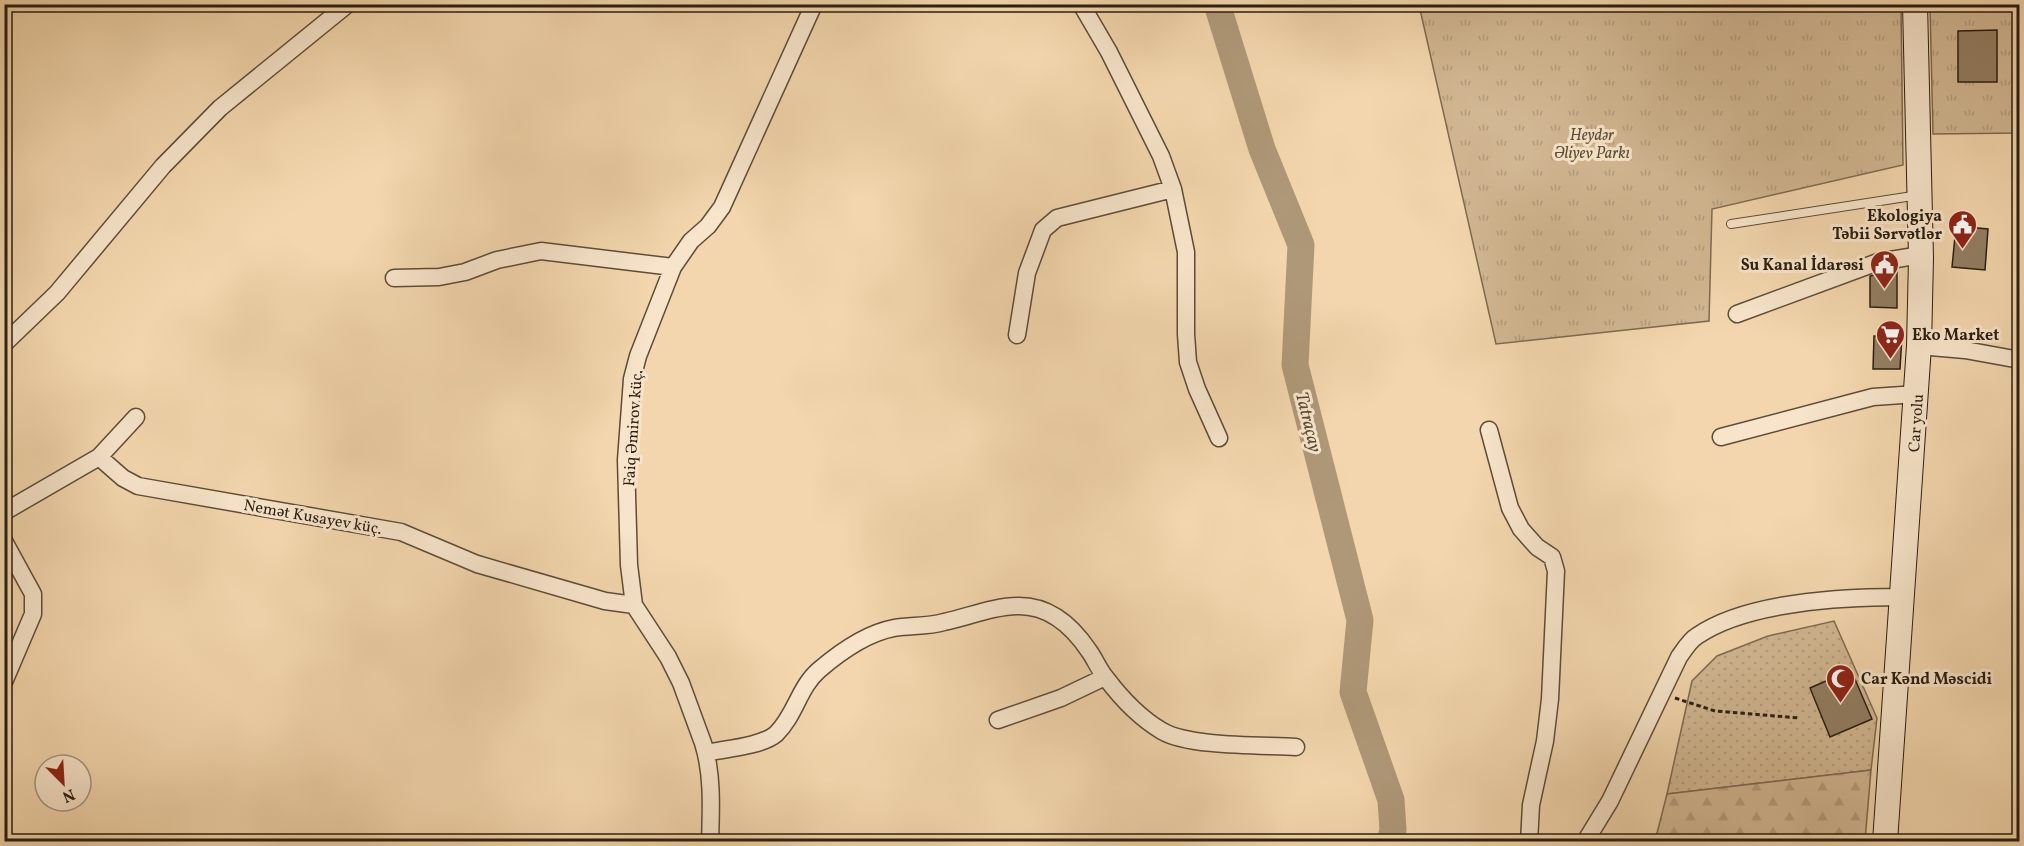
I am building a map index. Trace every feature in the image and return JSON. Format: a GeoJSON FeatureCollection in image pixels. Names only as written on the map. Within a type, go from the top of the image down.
{"type":"FeatureCollection","features":[{"type":"Feature","properties":{"kind":"street"},"geometry":{"type":"LineString","coordinates":[[4,344],[57,293],[163,166],[220,108],[348,4]]}},
{"type":"Feature","properties":{"kind":"street","name":"Faiq Əmirov küç."},"geometry":{"type":"LineString","coordinates":[[710,842],[711,802],[706,753],[681,683],[668,657],[634,605],[626,460],[632,379],[638,356],[673,267],[691,241],[708,226],[722,207],[814,4]]}},
{"type":"Feature","properties":{"kind":"street"},"geometry":{"type":"LineString","coordinates":[[1081,4],[1109,52],[1156,146],[1173,189],[1186,252],[1188,362],[1218,438]]}},
{"type":"Feature","properties":{"kind":"street","name":"Car yolu"},"geometry":{"type":"LineString","coordinates":[[1885,842],[1919,346],[1921,255],[1916,4]]}},
{"type":"Feature","properties":{"kind":"street"},"geometry":{"type":"LineString","coordinates":[[1017,335],[1027,273],[1043,230],[1057,218],[1173,189]]}},
{"type":"Feature","properties":{"kind":"street"},"geometry":{"type":"LineString","coordinates":[[394,278],[439,277],[465,272],[496,260],[541,251],[673,267]]}},
{"type":"Feature","properties":{"kind":"street"},"geometry":{"type":"LineString","coordinates":[[1737,314],[1878,262],[1921,255]]}},
{"type":"Feature","properties":{"kind":"street"},"geometry":{"type":"LineString","coordinates":[[1919,346],[1965,350],[2019,360]]}},
{"type":"Feature","properties":{"kind":"street"},"geometry":{"type":"LineString","coordinates":[[1721,437],[1873,397],[1917,394]]}},
{"type":"Feature","properties":{"kind":"street"},"geometry":{"type":"LineString","coordinates":[[4,512],[99,457],[136,417]]}},
{"type":"Feature","properties":{"kind":"street"},"geometry":{"type":"LineString","coordinates":[[1489,430],[1510,508],[1521,529],[1552,558],[1556,571],[1550,699],[1545,741],[1531,805],[1529,842]]}},
{"type":"Feature","properties":{"kind":"street","name":"Nemət Kusayev küç."},"geometry":{"type":"LineString","coordinates":[[99,457],[123,478],[138,486],[401,532],[477,564],[605,601],[634,605]]}},
{"type":"Feature","properties":{"kind":"street"},"geometry":{"type":"LineString","coordinates":[[4,541],[33,594],[33,614],[4,682]]}},
{"type":"Feature","properties":{"kind":"street"},"geometry":{"type":"LineString","coordinates":[[1585,842],[1610,801],[1679,657],[1694,637],[1713,626],[1740,616],[1768,610],[1851,597],[1902,597]]}},
{"type":"Feature","properties":{"kind":"street"},"geometry":{"type":"LineString","coordinates":[[706,753],[760,742],[775,735],[810,678],[829,662],[866,638],[893,628],[936,624],[1009,607],[1034,607],[1051,614],[1076,634],[1105,677],[1138,713],[1162,731],[1184,740],[1296,747]]}},
{"type":"Feature","properties":{"kind":"street"},"geometry":{"type":"LineString","coordinates":[[998,720],[1061,698],[1105,677]]}},
{"type":"Feature","properties":{"kind":"lane"},"geometry":{"type":"LineString","coordinates":[[1731,224],[1919,195]]}},
{"type":"Feature","properties":{"kind":"path"},"geometry":{"type":"LineString","coordinates":[[1662,693],[1715,711],[1799,718]]}},
{"type":"Feature","properties":{"kind":"green space","name":"Heydər Əliyev Parkı"},"geometry":{"type":"Polygon","coordinates":[[[1419,5],[1901,5],[1903,165],[1712,209],[1709,321],[1496,344],[1419,5]]]}},
{"type":"Feature","properties":{"kind":"green space"},"geometry":{"type":"Polygon","coordinates":[[[1930,5],[2019,5],[2019,133],[1933,134],[1930,5]]]}},
{"type":"Feature","properties":{"kind":"green space"},"geometry":{"type":"Polygon","coordinates":[[[1834,621],[1877,718],[1871,770],[1667,794],[1692,681],[1717,656],[1768,636],[1834,621]]]}},
{"type":"Feature","properties":{"kind":"green space"},"geometry":{"type":"Polygon","coordinates":[[[1871,770],[1865,841],[1655,841],[1667,794],[1871,770]]]}},
{"type":"Feature","properties":{"kind":"building"},"geometry":{"type":"Polygon","coordinates":[[[1997,30],[1997,82],[1958,82],[1958,31],[1997,30]]]}},
{"type":"Feature","properties":{"kind":"building"},"geometry":{"type":"Polygon","coordinates":[[[1956,226],[1988,229],[1985,270],[1952,267],[1956,226]]]}},
{"type":"Feature","properties":{"kind":"building"},"geometry":{"type":"Polygon","coordinates":[[[1897,270],[1897,308],[1870,307],[1870,276],[1897,270]]]}},
{"type":"Feature","properties":{"kind":"building"},"geometry":{"type":"Polygon","coordinates":[[[1874,336],[1902,336],[1900,369],[1873,369],[1874,336]]]}},
{"type":"Feature","properties":{"kind":"building"},"geometry":{"type":"Polygon","coordinates":[[[1851,670],[1872,719],[1830,737],[1810,688],[1851,670]]]}},
{"type":"Feature","properties":{"kind":"waterway","name":"Tatraçay"},"geometry":{"type":"LineString","coordinates":[[1217,4],[1262,149],[1301,245],[1295,365],[1360,620],[1353,692],[1391,800],[1393,830],[1390,842]]}},
{"type":"Feature","properties":{"kind":"place","name":"Ekologiya Təbii Sərvətlər"},"geometry":{"type":"Point","coordinates":[1963,250]}},
{"type":"Feature","properties":{"kind":"place","name":"Su Kanal İdarəsi"},"geometry":{"type":"Point","coordinates":[1885,290]}},
{"type":"Feature","properties":{"kind":"place","name":"Eko Market"},"geometry":{"type":"Point","coordinates":[1891,360]}},
{"type":"Feature","properties":{"kind":"place","name":"Car Kənd Məscidi"},"geometry":{"type":"Point","coordinates":[1840,704]}}]}
